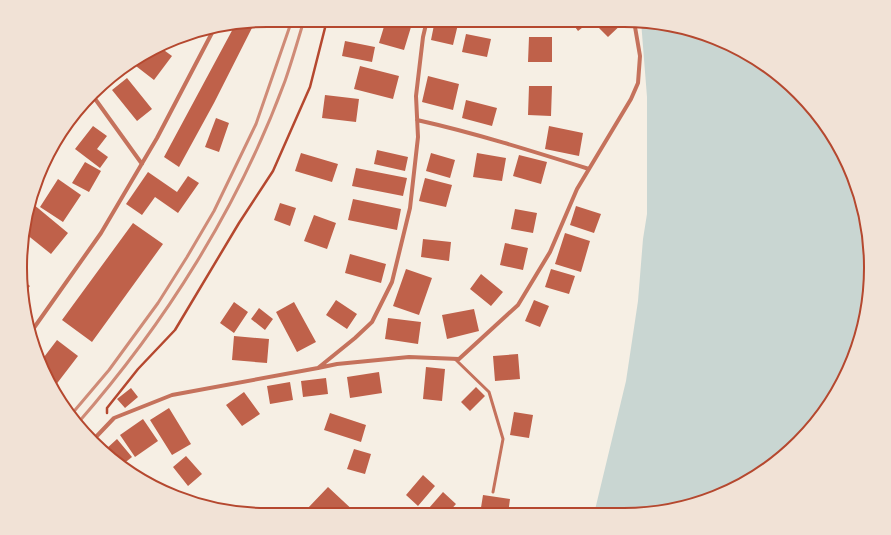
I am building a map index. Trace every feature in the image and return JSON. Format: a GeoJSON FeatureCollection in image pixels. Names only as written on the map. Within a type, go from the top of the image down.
{"type":"FeatureCollection","features":[{"type":"Feature","properties":{"kind":"street"},"geometry":{"type":"LineString","coordinates":[[318,368],[372,322],[392,282],[410,208],[418,137],[416,96],[425,27]]}},
{"type":"Feature","properties":{"kind":"street"},"geometry":{"type":"LineString","coordinates":[[96,437],[114,418],[172,395],[337,364],[409,357],[459,359],[518,305],[550,252],[576,189],[631,100],[638,83],[640,56],[635,28]]}},
{"type":"Feature","properties":{"kind":"street"},"geometry":{"type":"LineString","coordinates":[[34,327],[101,233],[157,138],[211,34]]}},
{"type":"Feature","properties":{"kind":"street"},"geometry":{"type":"LineString","coordinates":[[95,99],[142,164]]}},
{"type":"Feature","properties":{"kind":"street"},"geometry":{"type":"LineString","coordinates":[[417,120],[440,125],[589,169]]}},
{"type":"Feature","properties":{"kind":"lane"},"geometry":{"type":"LineString","coordinates":[[455,359],[488,392],[503,439],[493,492]]}},
{"type":"Feature","properties":{"kind":"path"},"geometry":{"type":"LineString","coordinates":[[106,427],[107,408],[138,369],[175,330],[239,223],[273,171],[310,87],[325,27]]}},
{"type":"Feature","properties":{"kind":"shaded area"},"geometry":{"type":"Polygon","coordinates":[[[642,28],[655,29],[686,35],[716,45],[744,59],[770,77],[794,97],[814,121],[832,147],[846,175],[856,205],[862,236],[864,268],[862,299],[856,330],[846,360],[832,388],[814,414],[794,438],[770,458],[744,476],[716,490],[686,500],[655,506],[595,508],[626,381],[638,301],[643,239],[647,214],[647,97],[642,28]]]}},
{"type":"Feature","properties":{"kind":"building"},"geometry":{"type":"Polygon","coordinates":[[[384,27],[411,27],[404,50],[379,43],[384,27]]]}},
{"type":"Feature","properties":{"kind":"building"},"geometry":{"type":"Polygon","coordinates":[[[434,27],[457,27],[453,45],[431,40],[434,27]]]}},
{"type":"Feature","properties":{"kind":"building"},"geometry":{"type":"Polygon","coordinates":[[[575,27],[583,27],[578,31],[575,27]]]}},
{"type":"Feature","properties":{"kind":"building"},"geometry":{"type":"Polygon","coordinates":[[[598,27],[619,27],[608,37],[598,27]]]}},
{"type":"Feature","properties":{"kind":"building"},"geometry":{"type":"Polygon","coordinates":[[[252,28],[214,103],[179,167],[164,157],[232,30],[252,28]]]}},
{"type":"Feature","properties":{"kind":"building"},"geometry":{"type":"Polygon","coordinates":[[[466,34],[491,39],[487,57],[462,52],[466,34]]]}},
{"type":"Feature","properties":{"kind":"building"},"geometry":{"type":"Polygon","coordinates":[[[529,37],[552,37],[552,62],[528,62],[529,37]]]}},
{"type":"Feature","properties":{"kind":"building"},"geometry":{"type":"Polygon","coordinates":[[[345,41],[375,47],[372,62],[342,56],[345,41]]]}},
{"type":"Feature","properties":{"kind":"building"},"geometry":{"type":"Polygon","coordinates":[[[164,50],[172,56],[154,80],[136,66],[164,50]]]}},
{"type":"Feature","properties":{"kind":"building"},"geometry":{"type":"Polygon","coordinates":[[[360,66],[399,76],[393,99],[354,89],[360,66]]]}},
{"type":"Feature","properties":{"kind":"building"},"geometry":{"type":"Polygon","coordinates":[[[428,76],[459,84],[453,110],[422,102],[428,76]]]}},
{"type":"Feature","properties":{"kind":"building"},"geometry":{"type":"Polygon","coordinates":[[[127,78],[152,109],[137,121],[112,90],[127,78]]]}},
{"type":"Feature","properties":{"kind":"building"},"geometry":{"type":"Polygon","coordinates":[[[529,86],[552,86],[551,116],[528,115],[529,86]]]}},
{"type":"Feature","properties":{"kind":"building"},"geometry":{"type":"Polygon","coordinates":[[[325,95],[359,99],[356,122],[322,118],[325,95]]]}},
{"type":"Feature","properties":{"kind":"building"},"geometry":{"type":"Polygon","coordinates":[[[466,100],[497,108],[492,126],[462,118],[466,100]]]}},
{"type":"Feature","properties":{"kind":"building"},"geometry":{"type":"Polygon","coordinates":[[[216,118],[229,123],[219,152],[205,147],[216,118]]]}},
{"type":"Feature","properties":{"kind":"building"},"geometry":{"type":"Polygon","coordinates":[[[93,126],[107,136],[97,149],[108,157],[100,168],[75,149],[93,126]]]}},
{"type":"Feature","properties":{"kind":"building"},"geometry":{"type":"Polygon","coordinates":[[[549,126],[583,133],[579,156],[545,149],[549,126]]]}},
{"type":"Feature","properties":{"kind":"building"},"geometry":{"type":"Polygon","coordinates":[[[377,150],[408,157],[405,171],[374,164],[377,150]]]}},
{"type":"Feature","properties":{"kind":"building"},"geometry":{"type":"Polygon","coordinates":[[[301,153],[338,164],[332,182],[295,171],[301,153]]]}},
{"type":"Feature","properties":{"kind":"building"},"geometry":{"type":"Polygon","coordinates":[[[431,153],[455,160],[450,178],[426,171],[431,153]]]}},
{"type":"Feature","properties":{"kind":"building"},"geometry":{"type":"Polygon","coordinates":[[[477,153],[506,158],[502,181],[473,177],[477,153]]]}},
{"type":"Feature","properties":{"kind":"building"},"geometry":{"type":"Polygon","coordinates":[[[519,155],[547,162],[541,184],[513,176],[519,155]]]}},
{"type":"Feature","properties":{"kind":"building"},"geometry":{"type":"Polygon","coordinates":[[[85,162],[101,171],[89,192],[72,183],[85,162]]]}},
{"type":"Feature","properties":{"kind":"building"},"geometry":{"type":"Polygon","coordinates":[[[356,168],[407,178],[403,196],[352,186],[356,168]]]}},
{"type":"Feature","properties":{"kind":"building"},"geometry":{"type":"Polygon","coordinates":[[[148,172],[177,192],[188,176],[199,183],[178,213],[155,197],[142,215],[126,204],[148,172]]]}},
{"type":"Feature","properties":{"kind":"building"},"geometry":{"type":"Polygon","coordinates":[[[425,178],[452,185],[446,207],[419,201],[425,178]]]}},
{"type":"Feature","properties":{"kind":"building"},"geometry":{"type":"Polygon","coordinates":[[[58,179],[81,195],[63,222],[40,207],[58,179]]]}},
{"type":"Feature","properties":{"kind":"building"},"geometry":{"type":"Polygon","coordinates":[[[353,199],[401,209],[397,230],[348,220],[353,199]]]}},
{"type":"Feature","properties":{"kind":"building"},"geometry":{"type":"Polygon","coordinates":[[[280,203],[296,208],[290,226],[274,220],[280,203]]]}},
{"type":"Feature","properties":{"kind":"building"},"geometry":{"type":"Polygon","coordinates":[[[35,206],[68,233],[51,254],[29,236],[35,206]]]}},
{"type":"Feature","properties":{"kind":"building"},"geometry":{"type":"Polygon","coordinates":[[[576,206],[601,214],[594,233],[570,225],[576,206]]]}},
{"type":"Feature","properties":{"kind":"building"},"geometry":{"type":"Polygon","coordinates":[[[515,209],[537,213],[533,233],[511,229],[515,209]]]}},
{"type":"Feature","properties":{"kind":"building"},"geometry":{"type":"Polygon","coordinates":[[[314,215],[336,223],[327,249],[304,241],[314,215]]]}},
{"type":"Feature","properties":{"kind":"building"},"geometry":{"type":"Polygon","coordinates":[[[133,223],[163,244],[92,342],[62,320],[133,223]]]}},
{"type":"Feature","properties":{"kind":"building"},"geometry":{"type":"Polygon","coordinates":[[[565,233],[590,241],[581,272],[555,264],[565,233]]]}},
{"type":"Feature","properties":{"kind":"building"},"geometry":{"type":"Polygon","coordinates":[[[423,239],[451,242],[449,261],[421,257],[423,239]]]}},
{"type":"Feature","properties":{"kind":"building"},"geometry":{"type":"Polygon","coordinates":[[[505,243],[528,248],[523,270],[500,265],[505,243]]]}},
{"type":"Feature","properties":{"kind":"building"},"geometry":{"type":"Polygon","coordinates":[[[350,254],[386,264],[381,283],[345,273],[350,254]]]}},
{"type":"Feature","properties":{"kind":"building"},"geometry":{"type":"Polygon","coordinates":[[[406,269],[432,278],[419,315],[393,306],[406,269]]]}},
{"type":"Feature","properties":{"kind":"building"},"geometry":{"type":"Polygon","coordinates":[[[551,269],[575,276],[569,294],[545,287],[551,269]]]}},
{"type":"Feature","properties":{"kind":"building"},"geometry":{"type":"Polygon","coordinates":[[[481,274],[503,292],[491,306],[470,289],[481,274]]]}},
{"type":"Feature","properties":{"kind":"building"},"geometry":{"type":"Polygon","coordinates":[[[336,300],[357,314],[347,329],[326,315],[336,300]]]}},
{"type":"Feature","properties":{"kind":"building"},"geometry":{"type":"Polygon","coordinates":[[[534,300],[549,306],[540,327],[525,321],[534,300]]]}},
{"type":"Feature","properties":{"kind":"building"},"geometry":{"type":"Polygon","coordinates":[[[234,302],[248,312],[234,333],[220,323],[234,302]]]}},
{"type":"Feature","properties":{"kind":"building"},"geometry":{"type":"Polygon","coordinates":[[[294,302],[316,342],[297,352],[276,312],[294,302]]]}},
{"type":"Feature","properties":{"kind":"building"},"geometry":{"type":"Polygon","coordinates":[[[259,308],[273,319],[265,330],[251,319],[259,308]]]}},
{"type":"Feature","properties":{"kind":"building"},"geometry":{"type":"Polygon","coordinates":[[[474,309],[479,331],[447,339],[442,315],[474,309]]]}},
{"type":"Feature","properties":{"kind":"building"},"geometry":{"type":"Polygon","coordinates":[[[388,318],[421,322],[418,344],[385,339],[388,318]]]}},
{"type":"Feature","properties":{"kind":"building"},"geometry":{"type":"Polygon","coordinates":[[[234,336],[269,339],[267,363],[232,360],[234,336]]]}},
{"type":"Feature","properties":{"kind":"building"},"geometry":{"type":"Polygon","coordinates":[[[57,340],[78,356],[57,384],[44,357],[57,340]]]}},
{"type":"Feature","properties":{"kind":"building"},"geometry":{"type":"Polygon","coordinates":[[[518,354],[520,379],[495,381],[493,356],[518,354]]]}},
{"type":"Feature","properties":{"kind":"building"},"geometry":{"type":"Polygon","coordinates":[[[426,367],[445,369],[442,401],[423,399],[426,367]]]}},
{"type":"Feature","properties":{"kind":"building"},"geometry":{"type":"Polygon","coordinates":[[[379,372],[382,393],[350,398],[347,377],[379,372]]]}},
{"type":"Feature","properties":{"kind":"building"},"geometry":{"type":"Polygon","coordinates":[[[326,378],[328,394],[303,397],[301,381],[326,378]]]}},
{"type":"Feature","properties":{"kind":"building"},"geometry":{"type":"Polygon","coordinates":[[[290,382],[293,400],[270,404],[267,386],[290,382]]]}},
{"type":"Feature","properties":{"kind":"building"},"geometry":{"type":"Polygon","coordinates":[[[476,387],[485,396],[470,411],[461,402],[476,387]]]}},
{"type":"Feature","properties":{"kind":"building"},"geometry":{"type":"Polygon","coordinates":[[[131,388],[138,397],[125,408],[117,399],[131,388]]]}},
{"type":"Feature","properties":{"kind":"building"},"geometry":{"type":"Polygon","coordinates":[[[244,392],[260,414],[242,426],[226,405],[244,392]]]}},
{"type":"Feature","properties":{"kind":"building"},"geometry":{"type":"Polygon","coordinates":[[[169,408],[191,444],[172,455],[150,420],[169,408]]]}},
{"type":"Feature","properties":{"kind":"building"},"geometry":{"type":"Polygon","coordinates":[[[514,412],[533,415],[529,438],[510,435],[514,412]]]}},
{"type":"Feature","properties":{"kind":"building"},"geometry":{"type":"Polygon","coordinates":[[[330,413],[366,425],[361,442],[324,430],[330,413]]]}},
{"type":"Feature","properties":{"kind":"building"},"geometry":{"type":"Polygon","coordinates":[[[143,419],[158,441],[135,457],[120,435],[143,419]]]}},
{"type":"Feature","properties":{"kind":"building"},"geometry":{"type":"Polygon","coordinates":[[[117,439],[132,457],[126,462],[108,447],[117,439]]]}},
{"type":"Feature","properties":{"kind":"building"},"geometry":{"type":"Polygon","coordinates":[[[354,449],[371,454],[365,474],[347,469],[354,449]]]}},
{"type":"Feature","properties":{"kind":"building"},"geometry":{"type":"Polygon","coordinates":[[[186,456],[202,474],[188,486],[173,467],[186,456]]]}},
{"type":"Feature","properties":{"kind":"building"},"geometry":{"type":"Polygon","coordinates":[[[423,475],[435,486],[418,506],[406,495],[423,475]]]}},
{"type":"Feature","properties":{"kind":"building"},"geometry":{"type":"Polygon","coordinates":[[[328,487],[351,508],[308,508],[328,487]]]}},
{"type":"Feature","properties":{"kind":"building"},"geometry":{"type":"Polygon","coordinates":[[[443,492],[456,504],[452,508],[429,508],[443,492]]]}},
{"type":"Feature","properties":{"kind":"building"},"geometry":{"type":"Polygon","coordinates":[[[483,495],[510,499],[509,508],[481,508],[483,495]]]}},
{"type":"Feature","properties":{"kind":"railway"},"geometry":{"type":"LineString","coordinates":[[75,411],[109,370],[158,303],[214,211],[256,124],[290,27]]}},
{"type":"Feature","properties":{"kind":"railway"},"geometry":{"type":"LineString","coordinates":[[81,419],[140,346],[197,262],[222,218],[266,128],[285,81],[302,27]]}}]}
